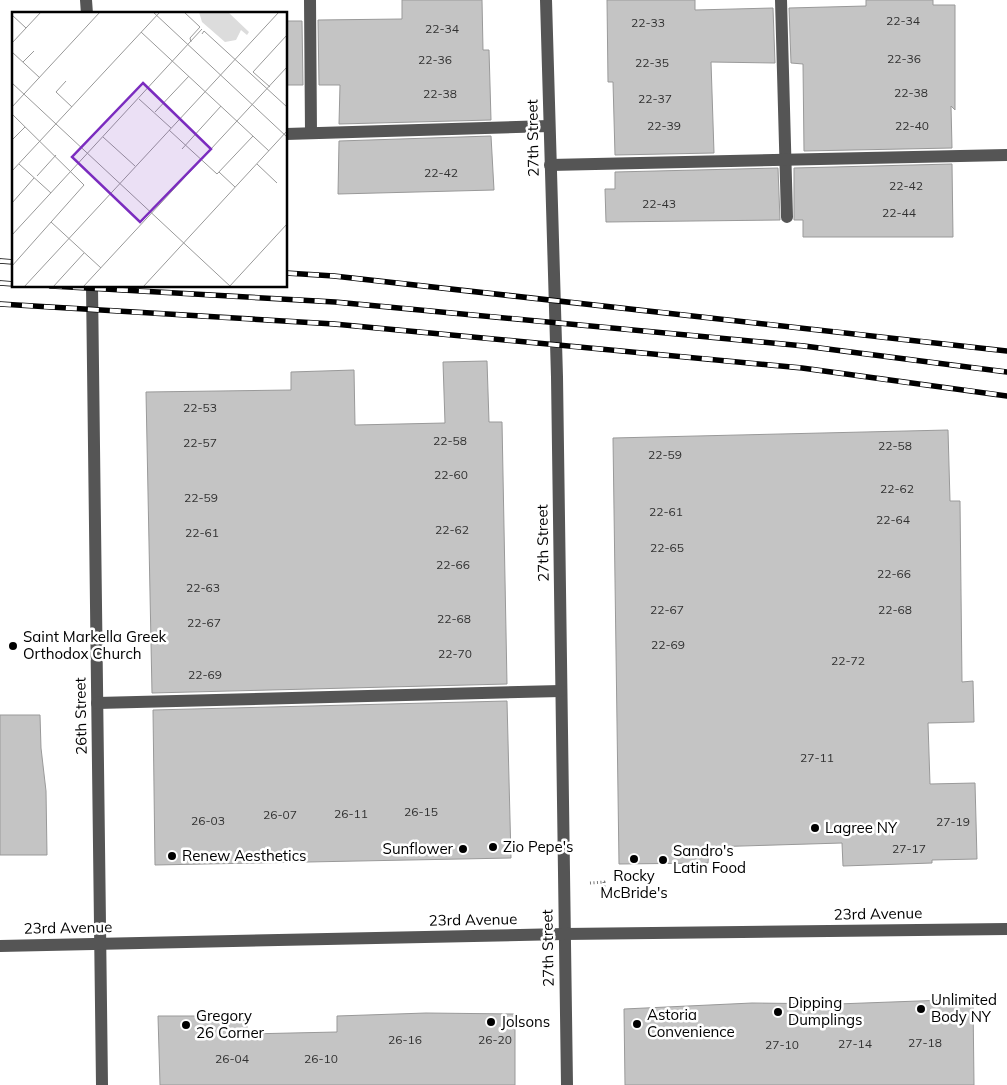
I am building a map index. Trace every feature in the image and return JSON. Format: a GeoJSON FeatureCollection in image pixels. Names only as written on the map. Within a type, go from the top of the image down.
{"type":"FeatureCollection","features":[{"type":"Feature","properties":{"kind":"street"},"geometry":{"type":"LineString","coordinates":[[310,0],[311,133]]}},
{"type":"Feature","properties":{"kind":"street","name":"27th Street"},"geometry":{"type":"LineString","coordinates":[[546,0],[557,377],[567,1085]]}},
{"type":"Feature","properties":{"kind":"street"},"geometry":{"type":"LineString","coordinates":[[782,0],[787,217]]}},
{"type":"Feature","properties":{"kind":"street"},"geometry":{"type":"LineString","coordinates":[[288,134],[549,126]]}},
{"type":"Feature","properties":{"kind":"street"},"geometry":{"type":"LineString","coordinates":[[550,165],[785,158],[1007,155]]}},
{"type":"Feature","properties":{"kind":"street","name":"26th Street"},"geometry":{"type":"LineString","coordinates":[[92,288],[102,1085]]}},
{"type":"Feature","properties":{"kind":"street"},"geometry":{"type":"LineString","coordinates":[[97,703],[561,691]]}},
{"type":"Feature","properties":{"kind":"street","name":"23rd Avenue"},"geometry":{"type":"LineString","coordinates":[[0,946],[564,934],[1007,929]]}},
{"type":"Feature","properties":{"kind":"path"},"geometry":{"type":"LineString","coordinates":[[587,883],[604,882],[604,896]]}},
{"type":"Feature","properties":{"kind":"building"},"geometry":{"type":"Polygon","coordinates":[[[402,0],[482,0],[483,50],[489,50],[491,120],[339,124],[340,85],[319,85],[318,20],[402,19],[402,0]]]}},
{"type":"Feature","properties":{"kind":"building"},"geometry":{"type":"Polygon","coordinates":[[[607,0],[695,0],[695,10],[773,8],[775,63],[711,62],[714,153],[615,155],[613,82],[608,82],[607,0]]]}},
{"type":"Feature","properties":{"kind":"building"},"geometry":{"type":"Polygon","coordinates":[[[866,0],[933,0],[933,5],[955,5],[955,110],[951,106],[952,148],[804,151],[803,64],[791,63],[789,8],[866,6],[866,0]]]}},
{"type":"Feature","properties":{"kind":"building"},"geometry":{"type":"Polygon","coordinates":[[[288,21],[302,21],[303,85],[288,85],[288,21]]]}},
{"type":"Feature","properties":{"kind":"building"},"geometry":{"type":"Polygon","coordinates":[[[491,136],[494,190],[338,194],[339,141],[491,136]]]}},
{"type":"Feature","properties":{"kind":"building"},"geometry":{"type":"Polygon","coordinates":[[[952,164],[953,237],[803,237],[803,220],[794,220],[794,168],[952,164]]]}},
{"type":"Feature","properties":{"kind":"building"},"geometry":{"type":"Polygon","coordinates":[[[778,168],[780,220],[606,222],[605,189],[615,189],[615,172],[778,168]]]}},
{"type":"Feature","properties":{"kind":"building"},"geometry":{"type":"Polygon","coordinates":[[[487,361],[489,422],[502,422],[507,684],[152,693],[146,392],[291,390],[291,372],[354,370],[355,425],[445,423],[443,362],[487,361]]]}},
{"type":"Feature","properties":{"kind":"building"},"geometry":{"type":"Polygon","coordinates":[[[948,430],[950,501],[960,501],[962,682],[973,681],[974,722],[928,723],[930,784],[975,783],[977,859],[932,860],[932,863],[843,866],[842,843],[709,847],[708,863],[619,864],[613,438],[948,430]]]}},
{"type":"Feature","properties":{"kind":"building"},"geometry":{"type":"Polygon","coordinates":[[[507,701],[511,858],[155,865],[153,710],[507,701]]]}},
{"type":"Feature","properties":{"kind":"building"},"geometry":{"type":"Polygon","coordinates":[[[0,715],[40,715],[41,748],[46,791],[47,855],[0,855],[0,715]]]}},
{"type":"Feature","properties":{"kind":"building"},"geometry":{"type":"Polygon","coordinates":[[[973,999],[974,1085],[625,1085],[624,1009],[752,1003],[837,1004],[973,999]]]}},
{"type":"Feature","properties":{"kind":"building"},"geometry":{"type":"Polygon","coordinates":[[[426,1013],[515,1014],[515,1085],[160,1085],[158,1016],[202,1016],[202,1021],[247,1020],[247,1034],[337,1032],[337,1016],[426,1013]]]}},
{"type":"Feature","properties":{"kind":"railway"},"geometry":{"type":"LineString","coordinates":[[0,261],[12,262]]}},
{"type":"Feature","properties":{"kind":"railway"},"geometry":{"type":"LineString","coordinates":[[288,273],[334,276],[1007,351]]}},
{"type":"Feature","properties":{"kind":"railway"},"geometry":{"type":"LineString","coordinates":[[0,283],[12,284]]}},
{"type":"Feature","properties":{"kind":"railway"},"geometry":{"type":"LineString","coordinates":[[86,288],[335,302],[804,346],[1007,372]]}},
{"type":"Feature","properties":{"kind":"railway"},"geometry":{"type":"LineString","coordinates":[[0,304],[334,324],[802,368],[1007,396]]}},
{"type":"Feature","properties":{"kind":"place","name":"Saint Markella Greek Orthodox Church"},"geometry":{"type":"Point","coordinates":[13,646]}},
{"type":"Feature","properties":{"kind":"place","name":"Lagree NY"},"geometry":{"type":"Point","coordinates":[815,828]}},
{"type":"Feature","properties":{"kind":"place","name":"Zio Pepe's"},"geometry":{"type":"Point","coordinates":[493,847]}},
{"type":"Feature","properties":{"kind":"place","name":"Sunflower"},"geometry":{"type":"Point","coordinates":[463,849]}},
{"type":"Feature","properties":{"kind":"place","name":"Renew Aesthetics"},"geometry":{"type":"Point","coordinates":[172,856]}},
{"type":"Feature","properties":{"kind":"place","name":"Rocky McBride's"},"geometry":{"type":"Point","coordinates":[634,859]}},
{"type":"Feature","properties":{"kind":"place","name":"Sandro's Latin Food"},"geometry":{"type":"Point","coordinates":[663,860]}},
{"type":"Feature","properties":{"kind":"place","name":"Unlimited Body NY"},"geometry":{"type":"Point","coordinates":[921,1009]}},
{"type":"Feature","properties":{"kind":"place","name":"Dipping Dumplings"},"geometry":{"type":"Point","coordinates":[778,1012]}},
{"type":"Feature","properties":{"kind":"place","name":"Jolsons"},"geometry":{"type":"Point","coordinates":[491,1022]}},
{"type":"Feature","properties":{"kind":"place","name":"Astoria Convenience"},"geometry":{"type":"Point","coordinates":[637,1024]}},
{"type":"Feature","properties":{"kind":"place","name":"Gregory 26 Corner"},"geometry":{"type":"Point","coordinates":[186,1025]}}]}
